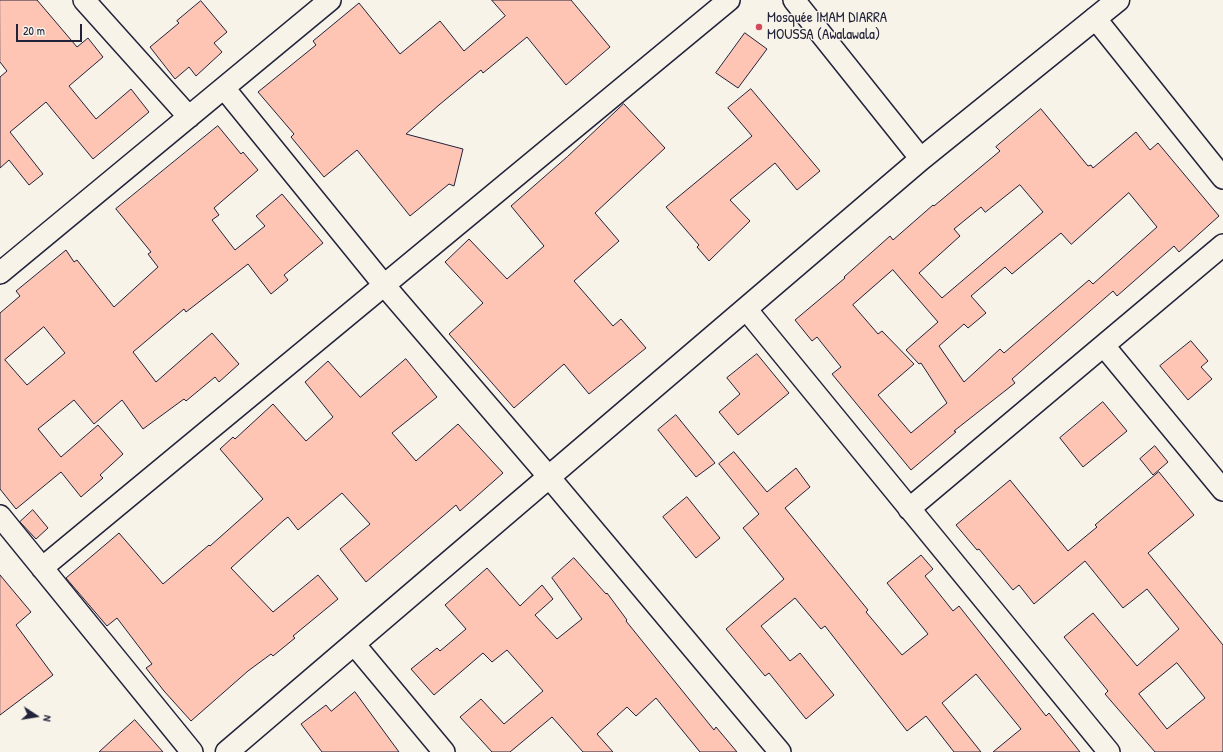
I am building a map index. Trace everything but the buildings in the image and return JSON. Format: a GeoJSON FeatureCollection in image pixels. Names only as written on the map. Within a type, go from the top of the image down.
{"type":"FeatureCollection","features":[{"type":"Feature","properties":{"kind":"street"},"geometry":{"type":"LineString","coordinates":[[84,0],[189,117]]}},
{"type":"Feature","properties":{"kind":"street"},"geometry":{"type":"LineString","coordinates":[[0,273],[330,0]]}},
{"type":"Feature","properties":{"kind":"street"},"geometry":{"type":"LineString","coordinates":[[42,568],[729,0]]}},
{"type":"Feature","properties":{"kind":"street"},"geometry":{"type":"LineString","coordinates":[[794,0],[921,159]]}},
{"type":"Feature","properties":{"kind":"street"},"geometry":{"type":"LineString","coordinates":[[227,752],[921,159],[1118,0]]}},
{"type":"Feature","properties":{"kind":"street"},"geometry":{"type":"LineString","coordinates":[[1095,18],[1223,178]]}},
{"type":"Feature","properties":{"kind":"street"},"geometry":{"type":"LineString","coordinates":[[224,88],[384,285],[549,477],[780,752]]}},
{"type":"Feature","properties":{"kind":"street"},"geometry":{"type":"LineString","coordinates":[[909,509],[1223,245]]}},
{"type":"Feature","properties":{"kind":"street"},"geometry":{"type":"LineString","coordinates":[[746,309],[1109,752]]}},
{"type":"Feature","properties":{"kind":"street"},"geometry":{"type":"LineString","coordinates":[[1104,346],[1223,490]]}},
{"type":"Feature","properties":{"kind":"street"},"geometry":{"type":"LineString","coordinates":[[0,516],[192,752]]}},
{"type":"Feature","properties":{"kind":"street"},"geometry":{"type":"LineString","coordinates":[[354,644],[444,752]]}},
{"type":"Feature","properties":{"kind":"place","name":"Mosquée IMAM DIARRA MOUSSA (Awalawala)"},"geometry":{"type":"Point","coordinates":[759,27]}}]}
